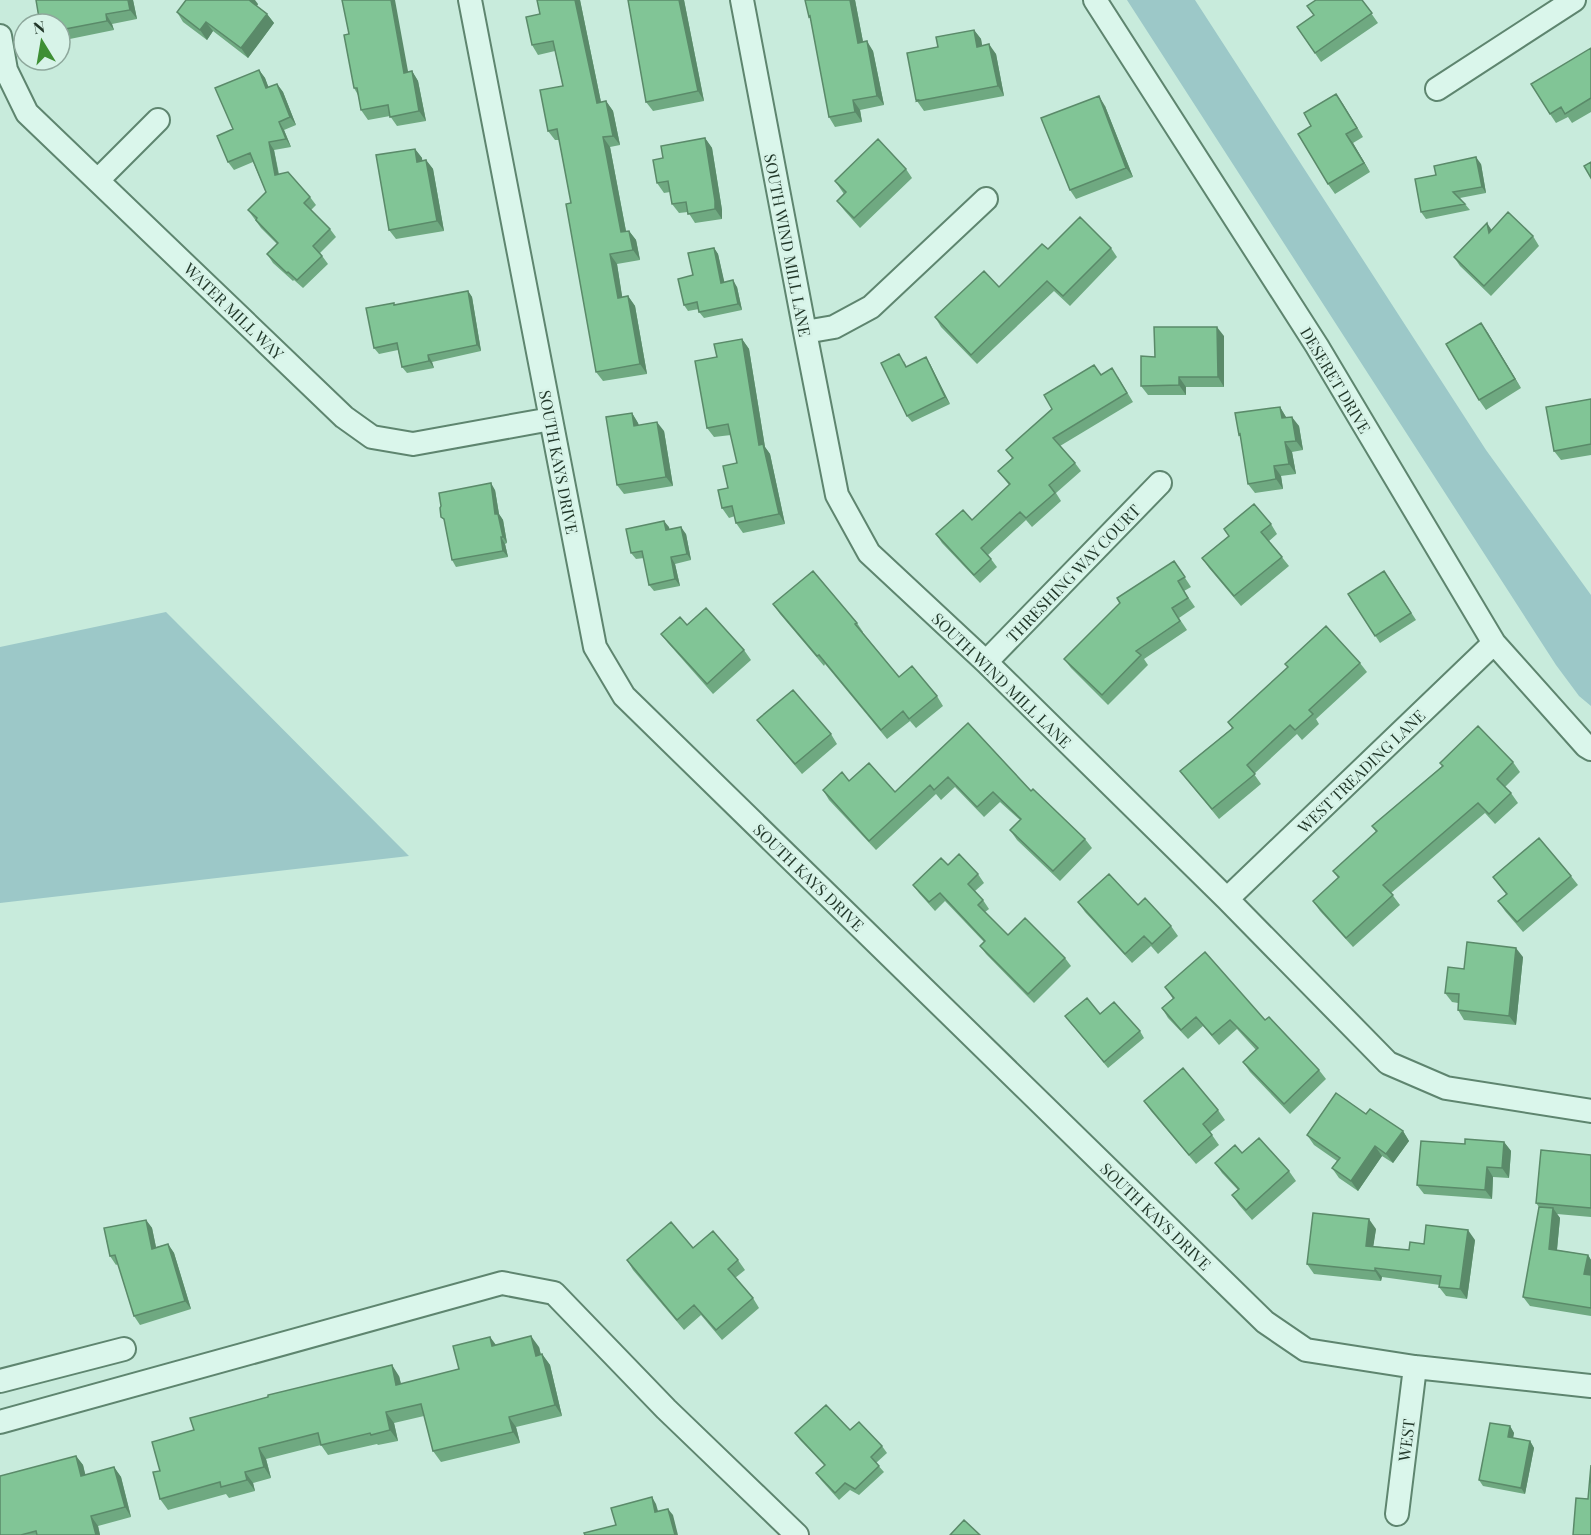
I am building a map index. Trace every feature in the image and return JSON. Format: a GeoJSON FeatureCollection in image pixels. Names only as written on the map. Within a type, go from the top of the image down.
{"type":"FeatureCollection","features":[{"type":"Feature","properties":{"kind":"street","name":"SOUTH KAYS DRIVE"},"geometry":{"type":"LineString","coordinates":[[470,0],[595,647],[624,696],[1265,1322],[1306,1350],[1415,1367],[1591,1386]]}},
{"type":"Feature","properties":{"kind":"street","name":"SOUTH WIND MILL LANE"},"geometry":{"type":"LineString","coordinates":[[742,0],[837,495],[869,553],[986,662],[1227,899],[1388,1063],[1446,1088],[1591,1111]]}},
{"type":"Feature","properties":{"kind":"street","name":"DESERET DRIVE"},"geometry":{"type":"LineString","coordinates":[[1095,0],[1317,346],[1494,643],[1586,746],[1591,748]]}},
{"type":"Feature","properties":{"kind":"street"},"geometry":{"type":"LineString","coordinates":[[1437,89],[1574,0]]}},
{"type":"Feature","properties":{"kind":"street","name":"WATER MILL WAY"},"geometry":{"type":"LineString","coordinates":[[0,36],[6,70],[27,113],[344,417],[372,437],[413,444],[551,419]]}},
{"type":"Feature","properties":{"kind":"street"},"geometry":{"type":"LineString","coordinates":[[98,180],[158,120]]}},
{"type":"Feature","properties":{"kind":"street"},"geometry":{"type":"LineString","coordinates":[[805,332],[834,327],[871,307],[986,199]]}},
{"type":"Feature","properties":{"kind":"street","name":"THRESHING WAY COURT"},"geometry":{"type":"LineString","coordinates":[[986,662],[1160,483]]}},
{"type":"Feature","properties":{"kind":"street","name":"WEST TREADING LANE"},"geometry":{"type":"LineString","coordinates":[[1227,899],[1494,643]]}},
{"type":"Feature","properties":{"kind":"street"},"geometry":{"type":"LineString","coordinates":[[0,1422],[502,1283],[554,1293],[666,1409],[797,1535]]}},
{"type":"Feature","properties":{"kind":"street"},"geometry":{"type":"LineString","coordinates":[[0,1381],[124,1349]]}},
{"type":"Feature","properties":{"kind":"street","name":"WEST"},"geometry":{"type":"LineString","coordinates":[[1397,1514],[1415,1367]]}},
{"type":"Feature","properties":{"kind":"shaded area"},"geometry":{"type":"Polygon","coordinates":[[[1127,0],[1195,0],[1486,450],[1591,595],[1591,706],[1579,696],[1556,665],[1127,0]]]}},
{"type":"Feature","properties":{"kind":"shaded area"},"geometry":{"type":"Polygon","coordinates":[[[166,612],[409,856],[0,903],[0,647],[166,612]]]}},
{"type":"Feature","properties":{"kind":"building"},"geometry":{"type":"Polygon","coordinates":[[[36,0],[128,0],[130,10],[106,14],[107,21],[72,28],[72,12],[38,12],[36,0]]]}},
{"type":"Feature","properties":{"kind":"building"},"geometry":{"type":"Polygon","coordinates":[[[186,0],[249,0],[267,14],[241,48],[206,22],[200,30],[177,12],[186,0]]]}},
{"type":"Feature","properties":{"kind":"building"},"geometry":{"type":"Polygon","coordinates":[[[342,0],[391,0],[404,73],[412,71],[419,111],[390,117],[388,105],[361,110],[357,88],[354,88],[344,35],[349,34],[342,0]]]}},
{"type":"Feature","properties":{"kind":"building"},"geometry":{"type":"Polygon","coordinates":[[[537,0],[575,0],[597,103],[606,101],[613,136],[603,137],[621,232],[629,231],[633,250],[610,254],[618,298],[628,296],[640,364],[596,372],[566,204],[571,203],[557,129],[548,131],[540,90],[563,86],[553,41],[532,45],[526,17],[540,14],[537,0]]]}},
{"type":"Feature","properties":{"kind":"building"},"geometry":{"type":"Polygon","coordinates":[[[628,0],[679,0],[698,91],[646,102],[628,0]]]}},
{"type":"Feature","properties":{"kind":"building"},"geometry":{"type":"Polygon","coordinates":[[[805,0],[850,0],[858,43],[867,41],[877,96],[853,100],[855,112],[829,117],[805,0]]]}},
{"type":"Feature","properties":{"kind":"building"},"geometry":{"type":"Polygon","coordinates":[[[1316,0],[1362,0],[1372,13],[1315,53],[1297,27],[1314,15],[1307,6],[1316,0]]]}},
{"type":"Feature","properties":{"kind":"building"},"geometry":{"type":"Polygon","coordinates":[[[974,30],[977,47],[989,44],[998,86],[917,101],[907,53],[938,47],[936,37],[974,30]]]}},
{"type":"Feature","properties":{"kind":"building"},"geometry":{"type":"Polygon","coordinates":[[[1591,48],[1591,98],[1565,114],[1561,107],[1550,114],[1531,84],[1591,48]]]}},
{"type":"Feature","properties":{"kind":"building"},"geometry":{"type":"Polygon","coordinates":[[[259,70],[266,88],[277,84],[290,117],[279,122],[286,139],[269,142],[275,175],[288,172],[310,197],[304,203],[330,229],[313,246],[322,256],[297,280],[267,254],[278,243],[248,210],[266,192],[250,153],[228,162],[217,136],[233,129],[215,88],[259,70]]]}},
{"type":"Feature","properties":{"kind":"building"},"geometry":{"type":"Polygon","coordinates":[[[1336,94],[1357,128],[1346,134],[1364,163],[1328,184],[1298,134],[1311,126],[1304,113],[1336,94]]]}},
{"type":"Feature","properties":{"kind":"building"},"geometry":{"type":"Polygon","coordinates":[[[1099,96],[1126,168],[1070,190],[1041,118],[1099,96]]]}},
{"type":"Feature","properties":{"kind":"building"},"geometry":{"type":"Polygon","coordinates":[[[705,138],[715,209],[688,214],[686,202],[672,204],[668,181],[657,183],[653,160],[663,158],[661,146],[705,138]]]}},
{"type":"Feature","properties":{"kind":"building"},"geometry":{"type":"Polygon","coordinates":[[[878,139],[906,169],[854,218],[837,201],[846,192],[835,181],[878,139]]]}},
{"type":"Feature","properties":{"kind":"building"},"geometry":{"type":"Polygon","coordinates":[[[415,149],[417,162],[426,160],[437,221],[389,230],[376,155],[415,149]]]}},
{"type":"Feature","properties":{"kind":"building"},"geometry":{"type":"Polygon","coordinates":[[[1476,157],[1482,187],[1453,192],[1465,204],[1421,212],[1415,179],[1436,175],[1434,166],[1476,157]]]}},
{"type":"Feature","properties":{"kind":"building"},"geometry":{"type":"Polygon","coordinates":[[[1591,162],[1591,178],[1584,166],[1591,162]]]}},
{"type":"Feature","properties":{"kind":"building"},"geometry":{"type":"Polygon","coordinates":[[[1508,212],[1533,236],[1484,286],[1454,257],[1487,223],[1489,233],[1508,212]]]}},
{"type":"Feature","properties":{"kind":"building"},"geometry":{"type":"Polygon","coordinates":[[[1080,217],[1111,248],[1063,296],[1047,281],[971,355],[935,317],[984,271],[999,287],[1042,244],[1048,249],[1080,217]]]}},
{"type":"Feature","properties":{"kind":"building"},"geometry":{"type":"Polygon","coordinates":[[[714,248],[721,283],[733,280],[738,304],[699,312],[697,302],[684,305],[678,279],[693,275],[688,253],[714,248]]]}},
{"type":"Feature","properties":{"kind":"building"},"geometry":{"type":"Polygon","coordinates":[[[468,291],[477,345],[428,355],[429,361],[402,367],[397,343],[374,348],[366,308],[468,291]]]}},
{"type":"Feature","properties":{"kind":"building"},"geometry":{"type":"Polygon","coordinates":[[[1481,323],[1515,379],[1479,400],[1446,344],[1481,323]]]}},
{"type":"Feature","properties":{"kind":"building"},"geometry":{"type":"Polygon","coordinates":[[[1154,327],[1217,327],[1218,377],[1179,377],[1179,385],[1141,386],[1141,356],[1155,357],[1154,327]]]}},
{"type":"Feature","properties":{"kind":"building"},"geometry":{"type":"Polygon","coordinates":[[[742,339],[759,445],[763,444],[779,514],[736,523],[732,506],[722,508],[718,490],[728,488],[723,466],[737,463],[728,424],[707,428],[695,361],[717,357],[714,344],[742,339]]]}},
{"type":"Feature","properties":{"kind":"building"},"geometry":{"type":"Polygon","coordinates":[[[899,354],[906,367],[926,357],[945,397],[907,416],[881,363],[899,354]]]}},
{"type":"Feature","properties":{"kind":"building"},"geometry":{"type":"Polygon","coordinates":[[[1094,365],[1101,375],[1112,368],[1127,393],[1053,438],[1075,463],[1049,485],[1055,493],[1026,518],[1020,512],[981,548],[991,559],[974,575],[936,534],[963,510],[972,520],[1010,484],[998,471],[1013,458],[1006,450],[1052,409],[1044,395],[1094,365]]]}},
{"type":"Feature","properties":{"kind":"building"},"geometry":{"type":"Polygon","coordinates":[[[1591,399],[1591,444],[1554,451],[1546,407],[1591,399]]]}},
{"type":"Feature","properties":{"kind":"building"},"geometry":{"type":"Polygon","coordinates":[[[1280,407],[1282,418],[1292,417],[1296,441],[1285,442],[1289,464],[1274,466],[1276,479],[1248,484],[1235,413],[1280,407]]]}},
{"type":"Feature","properties":{"kind":"building"},"geometry":{"type":"Polygon","coordinates":[[[632,413],[634,426],[657,422],[666,477],[617,485],[606,417],[632,413]]]}},
{"type":"Feature","properties":{"kind":"building"},"geometry":{"type":"Polygon","coordinates":[[[491,483],[495,514],[498,514],[503,537],[501,537],[503,551],[452,560],[444,519],[441,517],[439,493],[491,483]]]}},
{"type":"Feature","properties":{"kind":"building"},"geometry":{"type":"Polygon","coordinates":[[[1254,504],[1271,524],[1261,532],[1282,557],[1234,596],[1202,558],[1229,536],[1224,529],[1254,504]]]}},
{"type":"Feature","properties":{"kind":"building"},"geometry":{"type":"Polygon","coordinates":[[[664,521],[666,530],[681,527],[687,554],[671,557],[675,579],[649,585],[642,551],[631,553],[626,529],[664,521]]]}},
{"type":"Feature","properties":{"kind":"building"},"geometry":{"type":"Polygon","coordinates":[[[1174,561],[1185,577],[1178,581],[1188,598],[1172,608],[1180,621],[1136,651],[1141,655],[1102,695],[1064,659],[1120,603],[1117,598],[1174,561]]]}},
{"type":"Feature","properties":{"kind":"building"},"geometry":{"type":"Polygon","coordinates":[[[813,571],[899,677],[912,666],[937,696],[909,719],[903,711],[881,730],[773,604],[813,571]]]}},
{"type":"Feature","properties":{"kind":"building"},"geometry":{"type":"Polygon","coordinates":[[[1384,571],[1411,613],[1375,636],[1348,594],[1384,571]]]}},
{"type":"Feature","properties":{"kind":"building"},"geometry":{"type":"Polygon","coordinates":[[[706,608],[744,650],[707,684],[661,634],[680,617],[687,625],[706,608]]]}},
{"type":"Feature","properties":{"kind":"building"},"geometry":{"type":"Polygon","coordinates":[[[1326,626],[1360,663],[1309,710],[1313,714],[1295,730],[1290,725],[1247,765],[1255,774],[1212,809],[1180,771],[1233,728],[1228,722],[1288,667],[1285,664],[1326,626]]]}},
{"type":"Feature","properties":{"kind":"building"},"geometry":{"type":"Polygon","coordinates":[[[793,690],[831,734],[795,764],[757,720],[793,690]]]}},
{"type":"Feature","properties":{"kind":"building"},"geometry":{"type":"Polygon","coordinates":[[[968,723],[1031,791],[1033,789],[1085,839],[1053,871],[1010,830],[1021,819],[993,792],[977,807],[948,777],[934,790],[930,785],[869,841],[823,790],[842,772],[849,781],[869,763],[895,792],[968,723]]]}},
{"type":"Feature","properties":{"kind":"building"},"geometry":{"type":"Polygon","coordinates":[[[1478,726],[1513,762],[1497,779],[1511,793],[1489,814],[1478,803],[1383,885],[1393,895],[1346,938],[1313,901],[1339,877],[1333,871],[1377,831],[1372,826],[1443,766],[1440,763],[1478,726]]]}},
{"type":"Feature","properties":{"kind":"building"},"geometry":{"type":"Polygon","coordinates":[[[1539,838],[1571,876],[1517,922],[1498,901],[1507,894],[1493,877],[1539,838]]]}},
{"type":"Feature","properties":{"kind":"building"},"geometry":{"type":"Polygon","coordinates":[[[959,854],[978,874],[968,884],[983,900],[978,905],[1008,935],[1025,918],[1065,958],[1028,994],[980,946],[985,941],[940,893],[929,902],[913,885],[941,858],[948,865],[959,854]]]}},
{"type":"Feature","properties":{"kind":"building"},"geometry":{"type":"Polygon","coordinates":[[[1109,874],[1138,905],[1145,898],[1171,926],[1152,944],[1144,936],[1125,954],[1078,902],[1109,874]]]}},
{"type":"Feature","properties":{"kind":"building"},"geometry":{"type":"Polygon","coordinates":[[[1467,942],[1516,948],[1509,1016],[1458,1010],[1459,994],[1445,993],[1448,967],[1464,969],[1467,942]]]}},
{"type":"Feature","properties":{"kind":"building"},"geometry":{"type":"Polygon","coordinates":[[[1205,952],[1265,1020],[1269,1017],[1319,1070],[1284,1104],[1243,1062],[1258,1048],[1230,1020],[1212,1035],[1196,1017],[1181,1030],[1162,1008],[1174,998],[1165,987],[1205,952]]]}},
{"type":"Feature","properties":{"kind":"building"},"geometry":{"type":"Polygon","coordinates":[[[1087,998],[1100,1014],[1114,1002],[1140,1031],[1104,1062],[1065,1016],[1087,998]]]}},
{"type":"Feature","properties":{"kind":"building"},"geometry":{"type":"Polygon","coordinates":[[[1183,1068],[1218,1110],[1203,1124],[1212,1135],[1189,1155],[1144,1101],[1183,1068]]]}},
{"type":"Feature","properties":{"kind":"building"},"geometry":{"type":"Polygon","coordinates":[[[1336,1093],[1366,1114],[1370,1109],[1403,1131],[1386,1154],[1375,1146],[1351,1181],[1332,1168],[1340,1158],[1307,1135],[1336,1093]]]}},
{"type":"Feature","properties":{"kind":"building"},"geometry":{"type":"Polygon","coordinates":[[[1259,1138],[1289,1171],[1246,1210],[1232,1195],[1239,1189],[1215,1163],[1235,1145],[1242,1153],[1259,1138]]]}},
{"type":"Feature","properties":{"kind":"building"},"geometry":{"type":"Polygon","coordinates":[[[1465,1139],[1504,1142],[1502,1168],[1487,1167],[1485,1190],[1417,1185],[1421,1141],[1465,1144],[1465,1139]]]}},
{"type":"Feature","properties":{"kind":"building"},"geometry":{"type":"Polygon","coordinates":[[[1541,1150],[1591,1155],[1591,1208],[1536,1203],[1541,1150]]]}},
{"type":"Feature","properties":{"kind":"building"},"geometry":{"type":"Polygon","coordinates":[[[1539,1207],[1553,1208],[1549,1249],[1588,1255],[1584,1274],[1591,1275],[1591,1308],[1523,1297],[1539,1207]]]}},
{"type":"Feature","properties":{"kind":"building"},"geometry":{"type":"Polygon","coordinates":[[[1313,1213],[1369,1219],[1366,1246],[1409,1250],[1410,1242],[1424,1244],[1426,1225],[1468,1230],[1460,1289],[1439,1287],[1441,1276],[1375,1268],[1375,1271],[1307,1264],[1313,1213]]]}},
{"type":"Feature","properties":{"kind":"building"},"geometry":{"type":"Polygon","coordinates":[[[146,1220],[152,1249],[168,1244],[185,1301],[134,1316],[115,1255],[110,1256],[104,1228],[146,1220]]]}},
{"type":"Feature","properties":{"kind":"building"},"geometry":{"type":"Polygon","coordinates":[[[671,1222],[693,1248],[713,1231],[738,1260],[728,1269],[753,1298],[716,1330],[694,1305],[677,1320],[627,1260],[671,1222]]]}},
{"type":"Feature","properties":{"kind":"building"},"geometry":{"type":"Polygon","coordinates":[[[531,1336],[536,1356],[542,1354],[555,1405],[509,1417],[513,1432],[433,1451],[421,1404],[386,1412],[390,1430],[321,1445],[318,1433],[259,1448],[264,1467],[245,1472],[247,1480],[221,1487],[220,1482],[160,1499],[153,1472],[160,1471],[152,1442],[194,1430],[190,1418],[268,1397],[268,1395],[392,1365],[396,1385],[459,1369],[453,1346],[490,1337],[492,1346],[531,1336]]]}},
{"type":"Feature","properties":{"kind":"building"},"geometry":{"type":"Polygon","coordinates":[[[826,1405],[850,1430],[859,1422],[882,1446],[871,1457],[879,1466],[855,1489],[845,1483],[835,1493],[816,1473],[825,1465],[795,1433],[826,1405]]]}},
{"type":"Feature","properties":{"kind":"building"},"geometry":{"type":"Polygon","coordinates":[[[1490,1423],[1510,1426],[1508,1437],[1530,1441],[1521,1488],[1479,1480],[1490,1423]]]}},
{"type":"Feature","properties":{"kind":"building"},"geometry":{"type":"Polygon","coordinates":[[[76,1456],[81,1476],[114,1467],[125,1507],[91,1516],[96,1535],[37,1535],[36,1531],[21,1535],[0,1535],[0,1476],[76,1456]]]}},
{"type":"Feature","properties":{"kind":"building"},"geometry":{"type":"Polygon","coordinates":[[[1591,1465],[1591,1535],[1573,1535],[1576,1498],[1588,1499],[1591,1465]]]}},
{"type":"Feature","properties":{"kind":"building"},"geometry":{"type":"Polygon","coordinates":[[[652,1497],[655,1512],[668,1509],[675,1535],[585,1535],[584,1533],[616,1525],[611,1508],[652,1497]]]}},
{"type":"Feature","properties":{"kind":"building"},"geometry":{"type":"Polygon","coordinates":[[[964,1520],[980,1535],[950,1535],[964,1520]]]}}]}
